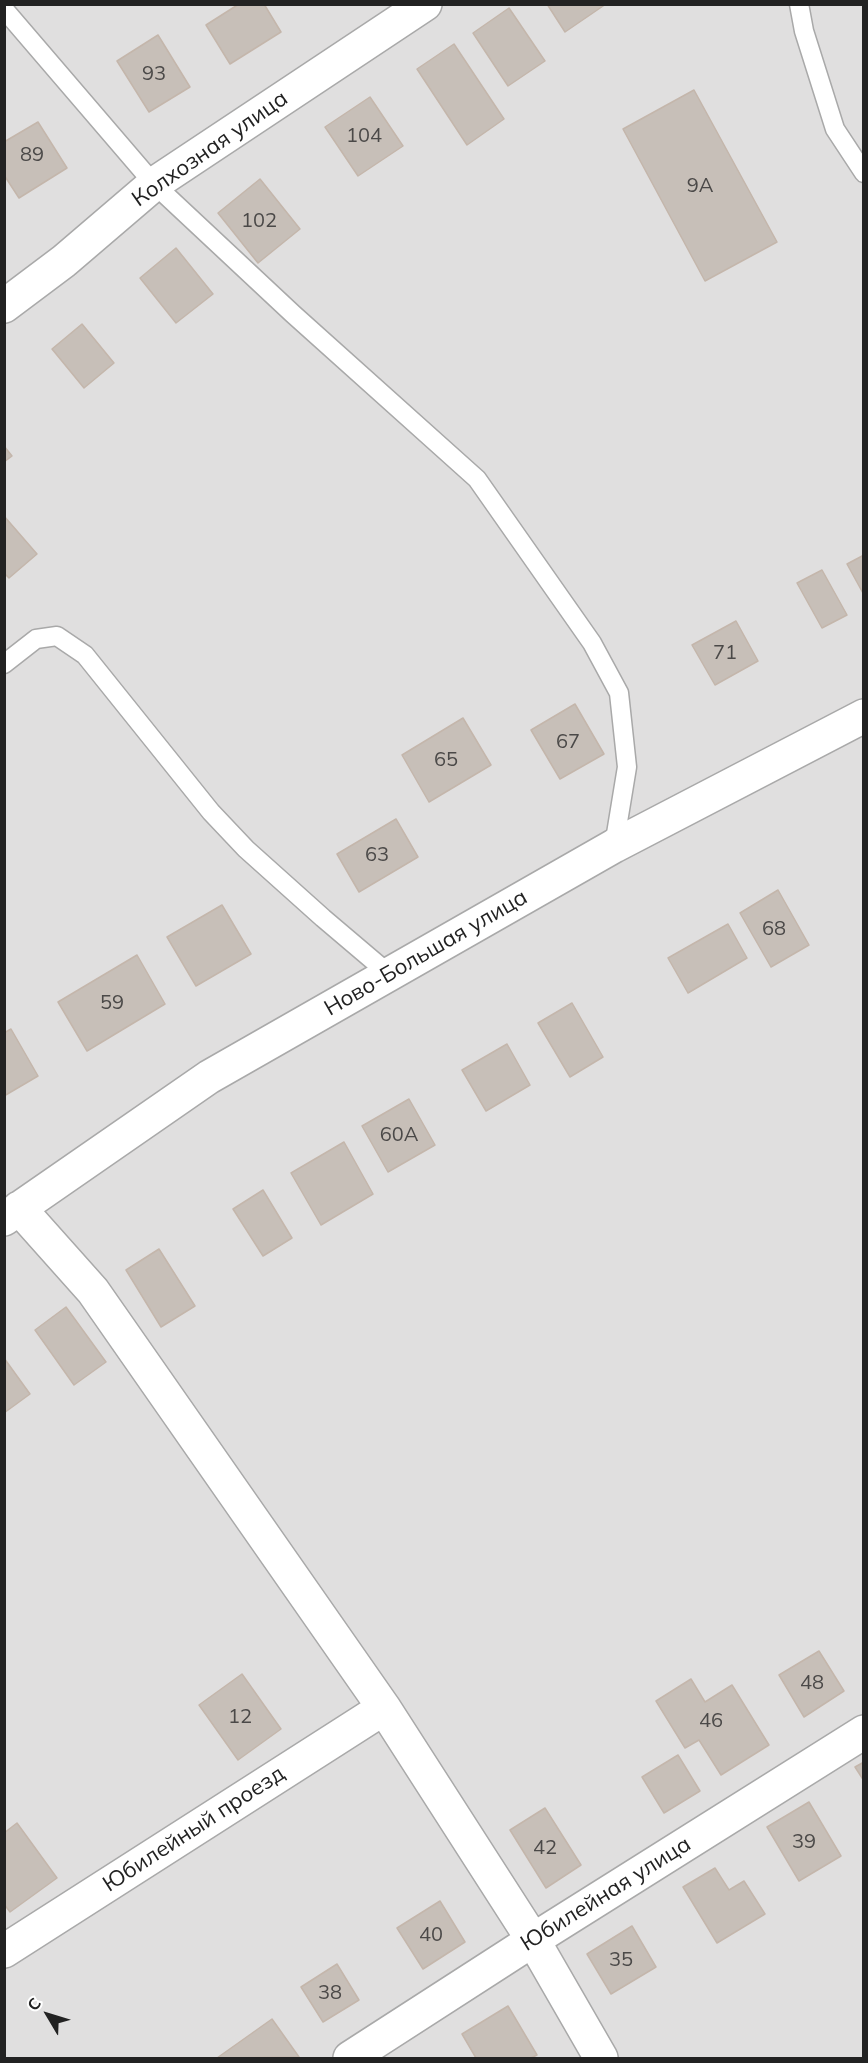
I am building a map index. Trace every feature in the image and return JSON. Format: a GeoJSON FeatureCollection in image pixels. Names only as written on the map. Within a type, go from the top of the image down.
{"type":"FeatureCollection","features":[{"type":"Feature","properties":{"kind":"street","name":"Колхозная улица"},"geometry":{"type":"LineString","coordinates":[[4,306],[64,261],[154,184],[424,4]]}},
{"type":"Feature","properties":{"kind":"street","name":"Ново-Большая улица"},"geometry":{"type":"LineString","coordinates":[[12,1213],[209,1077],[614,846],[864,716]]}},
{"type":"Feature","properties":{"kind":"street"},"geometry":{"type":"LineString","coordinates":[[12,1213],[93,1291],[384,1708],[533,1940],[601,2058]]}},
{"type":"Feature","properties":{"kind":"street","name":"Юбилейный проезд"},"geometry":{"type":"LineString","coordinates":[[4,1951],[384,1708]]}},
{"type":"Feature","properties":{"kind":"street","name":"Юбилейная улица"},"geometry":{"type":"LineString","coordinates":[[350,2058],[864,1732]]}},
{"type":"Feature","properties":{"kind":"lane"},"geometry":{"type":"LineString","coordinates":[[799,4],[804,31],[836,129],[864,173]]}},
{"type":"Feature","properties":{"kind":"lane"},"geometry":{"type":"LineString","coordinates":[[4,9],[154,184],[293,314],[477,479],[592,643],[619,693],[627,767],[614,846]]}},
{"type":"Feature","properties":{"kind":"lane"},"geometry":{"type":"LineString","coordinates":[[4,664],[36,639],[57,636],[86,656],[211,812],[246,849],[389,974]]}},
{"type":"Feature","properties":{"kind":"shaded area"},"geometry":{"type":"Polygon","coordinates":[[[5,5],[863,5],[863,2058],[5,2058],[5,5]]]}},
{"type":"Feature","properties":{"kind":"building"},"geometry":{"type":"Polygon","coordinates":[[[239,4],[264,4],[281,32],[230,64],[206,25],[239,4]]]}},
{"type":"Feature","properties":{"kind":"building"},"geometry":{"type":"Polygon","coordinates":[[[547,4],[606,4],[565,32],[547,4]]]}},
{"type":"Feature","properties":{"kind":"building"},"geometry":{"type":"Polygon","coordinates":[[[509,8],[545,61],[508,86],[473,33],[509,8]]]}},
{"type":"Feature","properties":{"kind":"building"},"geometry":{"type":"Polygon","coordinates":[[[158,35],[190,87],[149,112],[117,61],[158,35]]]}},
{"type":"Feature","properties":{"kind":"building"},"geometry":{"type":"Polygon","coordinates":[[[454,44],[504,119],[467,145],[417,69],[454,44]]]}},
{"type":"Feature","properties":{"kind":"building"},"geometry":{"type":"Polygon","coordinates":[[[694,90],[777,242],[705,281],[623,129],[694,90]]]}},
{"type":"Feature","properties":{"kind":"building"},"geometry":{"type":"Polygon","coordinates":[[[370,97],[403,146],[358,176],[325,127],[370,97]]]}},
{"type":"Feature","properties":{"kind":"building"},"geometry":{"type":"Polygon","coordinates":[[[38,122],[67,168],[19,198],[4,175],[4,142],[38,122]]]}},
{"type":"Feature","properties":{"kind":"building"},"geometry":{"type":"Polygon","coordinates":[[[260,179],[300,229],[258,263],[218,213],[260,179]]]}},
{"type":"Feature","properties":{"kind":"building"},"geometry":{"type":"Polygon","coordinates":[[[176,248],[213,294],[176,323],[140,278],[176,248]]]}},
{"type":"Feature","properties":{"kind":"building"},"geometry":{"type":"Polygon","coordinates":[[[82,324],[114,363],[84,388],[52,349],[82,324]]]}},
{"type":"Feature","properties":{"kind":"building"},"geometry":{"type":"Polygon","coordinates":[[[4,446],[12,456],[4,462],[4,446]]]}},
{"type":"Feature","properties":{"kind":"building"},"geometry":{"type":"Polygon","coordinates":[[[4,516],[37,554],[9,578],[4,573],[4,516]]]}},
{"type":"Feature","properties":{"kind":"building"},"geometry":{"type":"Polygon","coordinates":[[[864,555],[864,595],[847,564],[864,555]]]}},
{"type":"Feature","properties":{"kind":"building"},"geometry":{"type":"Polygon","coordinates":[[[822,570],[847,615],[822,628],[797,583],[822,570]]]}},
{"type":"Feature","properties":{"kind":"building"},"geometry":{"type":"Polygon","coordinates":[[[736,621],[758,661],[715,685],[692,645],[736,621]]]}},
{"type":"Feature","properties":{"kind":"building"},"geometry":{"type":"Polygon","coordinates":[[[575,704],[604,754],[560,779],[531,730],[575,704]]]}},
{"type":"Feature","properties":{"kind":"building"},"geometry":{"type":"Polygon","coordinates":[[[463,718],[491,765],[429,802],[402,755],[463,718]]]}},
{"type":"Feature","properties":{"kind":"building"},"geometry":{"type":"Polygon","coordinates":[[[396,819],[418,857],[359,892],[337,854],[396,819]]]}},
{"type":"Feature","properties":{"kind":"building"},"geometry":{"type":"Polygon","coordinates":[[[778,890],[809,945],[771,967],[740,913],[778,890]]]}},
{"type":"Feature","properties":{"kind":"building"},"geometry":{"type":"Polygon","coordinates":[[[222,905],[251,954],[196,986],[167,937],[222,905]]]}},
{"type":"Feature","properties":{"kind":"building"},"geometry":{"type":"Polygon","coordinates":[[[728,924],[747,958],[688,993],[668,958],[728,924]]]}},
{"type":"Feature","properties":{"kind":"building"},"geometry":{"type":"Polygon","coordinates":[[[137,955],[165,1004],[87,1051],[58,1002],[137,955]]]}},
{"type":"Feature","properties":{"kind":"building"},"geometry":{"type":"Polygon","coordinates":[[[572,1003],[603,1057],[570,1077],[538,1023],[572,1003]]]}},
{"type":"Feature","properties":{"kind":"building"},"geometry":{"type":"Polygon","coordinates":[[[11,1029],[38,1076],[4,1096],[4,1033],[11,1029]]]}},
{"type":"Feature","properties":{"kind":"building"},"geometry":{"type":"Polygon","coordinates":[[[507,1044],[530,1085],[486,1111],[462,1070],[507,1044]]]}},
{"type":"Feature","properties":{"kind":"building"},"geometry":{"type":"Polygon","coordinates":[[[409,1099],[435,1145],[388,1172],[362,1126],[409,1099]]]}},
{"type":"Feature","properties":{"kind":"building"},"geometry":{"type":"Polygon","coordinates":[[[344,1142],[373,1194],[321,1225],[291,1173],[344,1142]]]}},
{"type":"Feature","properties":{"kind":"building"},"geometry":{"type":"Polygon","coordinates":[[[263,1190],[292,1238],[263,1256],[233,1209],[263,1190]]]}},
{"type":"Feature","properties":{"kind":"building"},"geometry":{"type":"Polygon","coordinates":[[[159,1249],[195,1306],[161,1327],[126,1270],[159,1249]]]}},
{"type":"Feature","properties":{"kind":"building"},"geometry":{"type":"Polygon","coordinates":[[[66,1307],[106,1362],[74,1385],[35,1330],[66,1307]]]}},
{"type":"Feature","properties":{"kind":"building"},"geometry":{"type":"Polygon","coordinates":[[[4,1358],[30,1394],[4,1413],[4,1358]]]}},
{"type":"Feature","properties":{"kind":"building"},"geometry":{"type":"Polygon","coordinates":[[[819,1651],[844,1691],[804,1717],[779,1675],[819,1651]]]}},
{"type":"Feature","properties":{"kind":"building"},"geometry":{"type":"Polygon","coordinates":[[[242,1674],[281,1729],[238,1760],[199,1705],[242,1674]]]}},
{"type":"Feature","properties":{"kind":"building"},"geometry":{"type":"Polygon","coordinates":[[[691,1679],[705,1702],[732,1685],[769,1745],[721,1775],[699,1740],[685,1748],[656,1701],[691,1679]]]}},
{"type":"Feature","properties":{"kind":"building"},"geometry":{"type":"Polygon","coordinates":[[[678,1755],[700,1791],[664,1813],[642,1777],[678,1755]]]}},
{"type":"Feature","properties":{"kind":"building"},"geometry":{"type":"Polygon","coordinates":[[[864,1762],[864,1781],[855,1767],[864,1762]]]}},
{"type":"Feature","properties":{"kind":"building"},"geometry":{"type":"Polygon","coordinates":[[[809,1802],[841,1856],[799,1881],[767,1827],[809,1802]]]}},
{"type":"Feature","properties":{"kind":"building"},"geometry":{"type":"Polygon","coordinates":[[[545,1808],[581,1865],[546,1888],[510,1830],[545,1808]]]}},
{"type":"Feature","properties":{"kind":"building"},"geometry":{"type":"Polygon","coordinates":[[[17,1823],[57,1878],[10,1912],[4,1904],[4,1833],[17,1823]]]}},
{"type":"Feature","properties":{"kind":"building"},"geometry":{"type":"Polygon","coordinates":[[[715,1868],[729,1890],[744,1881],[765,1914],[717,1943],[683,1887],[715,1868]]]}},
{"type":"Feature","properties":{"kind":"building"},"geometry":{"type":"Polygon","coordinates":[[[440,1901],[465,1942],[423,1969],[397,1928],[440,1901]]]}},
{"type":"Feature","properties":{"kind":"building"},"geometry":{"type":"Polygon","coordinates":[[[632,1926],[656,1967],[611,1994],[587,1954],[632,1926]]]}},
{"type":"Feature","properties":{"kind":"building"},"geometry":{"type":"Polygon","coordinates":[[[337,1964],[359,2000],[323,2022],[301,1987],[337,1964]]]}},
{"type":"Feature","properties":{"kind":"building"},"geometry":{"type":"Polygon","coordinates":[[[508,2006],[537,2055],[531,2058],[476,2058],[462,2034],[508,2006]]]}},
{"type":"Feature","properties":{"kind":"building"},"geometry":{"type":"Polygon","coordinates":[[[272,2019],[299,2057],[217,2058],[272,2019]]]}}]}
